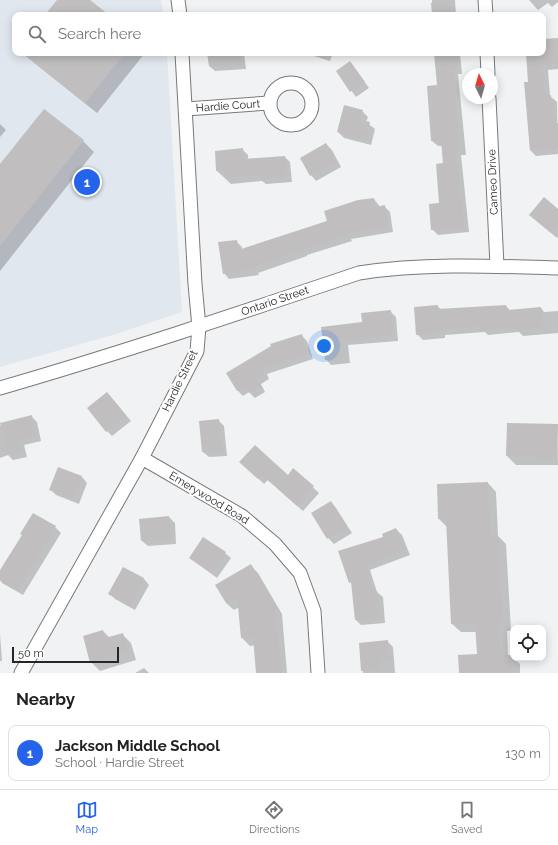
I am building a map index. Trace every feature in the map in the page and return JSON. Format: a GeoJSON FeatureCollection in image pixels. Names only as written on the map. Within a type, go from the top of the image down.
{"type":"FeatureCollection","features":[{"type":"Feature","properties":{"kind":"street"},"geometry":{"type":"LineString","coordinates":[[178,0],[180,12]]}},
{"type":"Feature","properties":{"kind":"street"},"geometry":{"type":"LineString","coordinates":[[485,0],[486,12]]}},
{"type":"Feature","properties":{"kind":"street","name":"Hardie Street"},"geometry":{"type":"LineString","coordinates":[[26,671],[142,458],[197,351],[200,327],[195,284],[182,56]]}},
{"type":"Feature","properties":{"kind":"street"},"geometry":{"type":"LineString","coordinates":[[487,56],[488,68]]}},
{"type":"Feature","properties":{"kind":"street","name":"Hardie Court"},"geometry":{"type":"LineString","coordinates":[[186,109],[269,103]]}},
{"type":"Feature","properties":{"kind":"street","name":"Cameo Drive"},"geometry":{"type":"LineString","coordinates":[[489,104],[497,266]]}},
{"type":"Feature","properties":{"kind":"street","name":"Ontario Street"},"geometry":{"type":"LineString","coordinates":[[0,388],[75,367],[200,327],[359,273],[386,269],[497,266],[558,268]]}},
{"type":"Feature","properties":{"kind":"street","name":"Emerywood Road"},"geometry":{"type":"LineString","coordinates":[[142,458],[242,516],[275,544],[300,574],[314,611],[318,673]]}},
{"type":"Feature","properties":{"kind":"shaded area"},"geometry":{"type":"Polygon","coordinates":[[[0,0],[161,0],[163,12],[12,12],[12,56],[167,56],[182,312],[116,334],[0,367],[0,0]]]}},
{"type":"Feature","properties":{"kind":"building"},"geometry":{"type":"Polygon","coordinates":[[[57,0],[90,0],[105,12],[47,12],[57,0]]]}},
{"type":"Feature","properties":{"kind":"building"},"geometry":{"type":"Polygon","coordinates":[[[450,2],[451,12],[432,12],[431,3],[450,2]]]}},
{"type":"Feature","properties":{"kind":"building"},"geometry":{"type":"Polygon","coordinates":[[[558,38],[558,64],[543,65],[545,96],[551,95],[553,123],[558,123],[558,149],[530,150],[524,82],[528,82],[526,56],[546,56],[546,39],[558,38]]]}},
{"type":"Feature","properties":{"kind":"building"},"geometry":{"type":"Polygon","coordinates":[[[26,56],[123,56],[85,103],[26,56]]]}},
{"type":"Feature","properties":{"kind":"building"},"geometry":{"type":"Polygon","coordinates":[[[207,56],[240,56],[241,63],[209,66],[207,56]]]}},
{"type":"Feature","properties":{"kind":"building"},"geometry":{"type":"Polygon","coordinates":[[[434,56],[456,56],[457,69],[453,69],[460,150],[456,150],[464,227],[431,230],[429,204],[439,203],[436,164],[443,163],[441,140],[431,141],[427,86],[437,85],[434,56]]]}},
{"type":"Feature","properties":{"kind":"building"},"geometry":{"type":"Polygon","coordinates":[[[350,61],[365,82],[350,92],[336,71],[350,61]]]}},
{"type":"Feature","properties":{"kind":"building"},"geometry":{"type":"Polygon","coordinates":[[[344,105],[363,110],[360,120],[370,122],[366,140],[337,132],[344,105]]]}},
{"type":"Feature","properties":{"kind":"building"},"geometry":{"type":"Polygon","coordinates":[[[44,109],[84,140],[0,246],[0,164],[44,109]]]}},
{"type":"Feature","properties":{"kind":"building"},"geometry":{"type":"Polygon","coordinates":[[[326,143],[336,161],[310,176],[300,158],[326,143]]]}},
{"type":"Feature","properties":{"kind":"building"},"geometry":{"type":"Polygon","coordinates":[[[243,148],[244,159],[285,156],[287,177],[259,179],[259,175],[225,178],[224,171],[216,171],[215,151],[243,148]]]}},
{"type":"Feature","properties":{"kind":"building"},"geometry":{"type":"Polygon","coordinates":[[[544,197],[558,209],[558,225],[551,233],[529,215],[544,197]]]}},
{"type":"Feature","properties":{"kind":"building"},"geometry":{"type":"Polygon","coordinates":[[[374,198],[376,207],[385,205],[388,226],[346,233],[347,235],[302,249],[253,267],[253,269],[223,274],[218,242],[237,240],[238,250],[327,221],[324,211],[358,200],[374,198]]]}},
{"type":"Feature","properties":{"kind":"building"},"geometry":{"type":"Polygon","coordinates":[[[438,305],[438,309],[506,305],[507,310],[541,307],[543,328],[516,331],[516,327],[481,330],[481,326],[440,330],[440,333],[416,335],[414,307],[438,305]]]}},
{"type":"Feature","properties":{"kind":"building"},"geometry":{"type":"Polygon","coordinates":[[[391,310],[393,335],[343,340],[345,357],[325,360],[321,327],[362,322],[361,313],[391,310]]]}},
{"type":"Feature","properties":{"kind":"building"},"geometry":{"type":"Polygon","coordinates":[[[302,334],[308,354],[262,368],[264,373],[256,378],[260,386],[249,393],[245,386],[237,391],[226,373],[271,346],[270,344],[302,334]]]}},
{"type":"Feature","properties":{"kind":"building"},"geometry":{"type":"Polygon","coordinates":[[[107,392],[126,415],[106,432],[87,408],[107,392]]]}},
{"type":"Feature","properties":{"kind":"building"},"geometry":{"type":"Polygon","coordinates":[[[32,415],[36,436],[19,440],[22,451],[7,455],[0,423],[32,415]]]}},
{"type":"Feature","properties":{"kind":"building"},"geometry":{"type":"Polygon","coordinates":[[[219,419],[222,450],[202,452],[199,421],[219,419]]]}},
{"type":"Feature","properties":{"kind":"building"},"geometry":{"type":"Polygon","coordinates":[[[507,423],[558,424],[557,458],[506,456],[507,423]]]}},
{"type":"Feature","properties":{"kind":"building"},"geometry":{"type":"Polygon","coordinates":[[[255,445],[288,475],[293,468],[314,486],[297,506],[262,475],[258,479],[239,462],[255,445]]]}},
{"type":"Feature","properties":{"kind":"building"},"geometry":{"type":"Polygon","coordinates":[[[58,467],[82,476],[73,499],[49,490],[58,467]]]}},
{"type":"Feature","properties":{"kind":"building"},"geometry":{"type":"Polygon","coordinates":[[[488,482],[490,535],[498,535],[503,622],[499,623],[501,655],[510,655],[512,673],[459,673],[458,655],[477,654],[475,623],[451,624],[446,519],[438,519],[437,484],[488,482]]]}},
{"type":"Feature","properties":{"kind":"building"},"geometry":{"type":"Polygon","coordinates":[[[331,501],[347,527],[327,539],[311,513],[331,501]]]}},
{"type":"Feature","properties":{"kind":"building"},"geometry":{"type":"Polygon","coordinates":[[[33,513],[56,526],[17,590],[0,580],[0,570],[22,535],[20,534],[33,513]]]}},
{"type":"Feature","properties":{"kind":"building"},"geometry":{"type":"Polygon","coordinates":[[[169,516],[171,539],[141,541],[139,519],[169,516]]]}},
{"type":"Feature","properties":{"kind":"building"},"geometry":{"type":"Polygon","coordinates":[[[396,528],[405,550],[365,565],[374,591],[377,591],[380,618],[355,620],[351,582],[349,583],[338,551],[383,537],[382,534],[396,528]]]}},
{"type":"Feature","properties":{"kind":"building"},"geometry":{"type":"Polygon","coordinates":[[[203,537],[226,552],[211,573],[189,558],[203,537]]]}},
{"type":"Feature","properties":{"kind":"building"},"geometry":{"type":"Polygon","coordinates":[[[251,564],[275,605],[281,673],[256,673],[253,637],[241,638],[237,596],[226,603],[215,585],[251,564]]]}},
{"type":"Feature","properties":{"kind":"building"},"geometry":{"type":"Polygon","coordinates":[[[123,567],[144,578],[130,606],[108,594],[123,567]]]}},
{"type":"Feature","properties":{"kind":"building"},"geometry":{"type":"Polygon","coordinates":[[[103,630],[105,638],[123,633],[128,652],[90,663],[83,636],[103,630]]]}},
{"type":"Feature","properties":{"kind":"building"},"geometry":{"type":"Polygon","coordinates":[[[388,640],[389,659],[381,660],[381,670],[361,671],[359,643],[388,640]]]}},
{"type":"Feature","properties":{"kind":"place","name":"Jackson Middle School"},"geometry":{"type":"Point","coordinates":[87,182]}}]}
